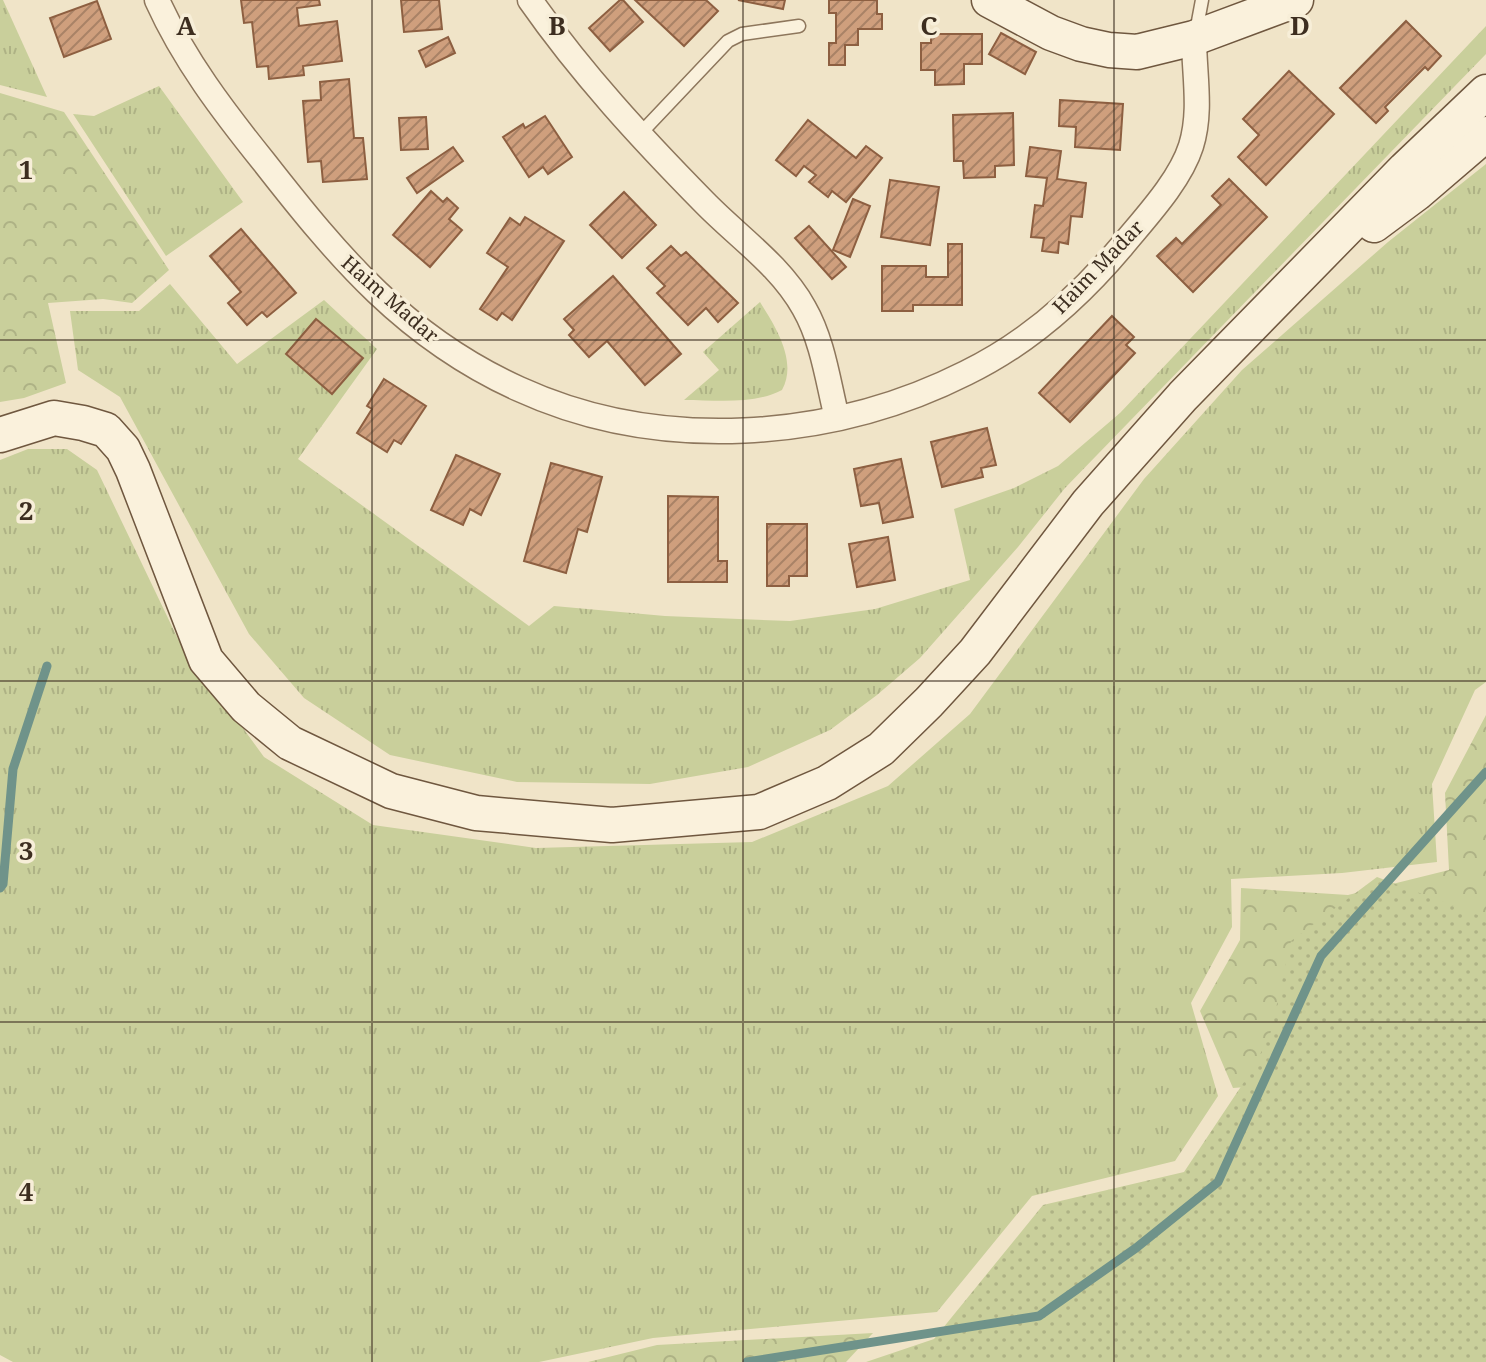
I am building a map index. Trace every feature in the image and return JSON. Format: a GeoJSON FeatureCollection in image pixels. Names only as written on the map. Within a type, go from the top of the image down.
{"type":"FeatureCollection","features":[{"type":"Feature","properties":{"kind":"main road"},"geometry":{"type":"LineString","coordinates":[[989,0],[1051,33],[1109,50],[1137,52],[1194,38],[1296,0]]}},
{"type":"Feature","properties":{"kind":"main road"},"geometry":{"type":"LineString","coordinates":[[0,435],[54,418],[106,430],[123,449],[133,470],[206,660],[246,707],[290,743],[391,791],[476,813],[612,825],[759,812],[827,783],[881,749],[929,702],[975,652],[1088,503],[1183,396],[1405,169],[1486,92]]}},
{"type":"Feature","properties":{"kind":"main road"},"geometry":{"type":"LineString","coordinates":[[1297,282],[1417,193],[1486,134]]}},
{"type":"Feature","properties":{"kind":"street","name":"Haim Madar"},"geometry":{"type":"LineString","coordinates":[[157,0],[192,66],[220,107],[327,243],[370,288],[416,328],[466,362],[535,396],[579,411],[641,425],[708,431],[778,429],[837,418],[914,396],[968,373],[1015,345],[1054,315],[1141,224],[1186,159],[1197,118],[1194,38]]}},
{"type":"Feature","properties":{"kind":"street"},"geometry":{"type":"LineString","coordinates":[[530,0],[581,68],[639,135],[767,261],[796,295],[817,338],[837,418]]}},
{"type":"Feature","properties":{"kind":"lane"},"geometry":{"type":"LineString","coordinates":[[1194,38],[1202,0]]}},
{"type":"Feature","properties":{"kind":"lane"},"geometry":{"type":"LineString","coordinates":[[639,135],[728,41],[742,34],[799,26]]}},
{"type":"Feature","properties":{"kind":"green space"},"geometry":{"type":"Polygon","coordinates":[[[0,0],[3,0],[47,97],[0,85],[0,0]]]}},
{"type":"Feature","properties":{"kind":"green space"},"geometry":{"type":"Polygon","coordinates":[[[1486,26],[1486,54],[1065,488],[1018,547],[920,658],[830,730],[748,767],[650,784],[517,782],[390,755],[304,698],[249,634],[120,397],[78,370],[70,311],[139,311],[170,284],[237,364],[324,300],[377,349],[298,459],[529,626],[554,606],[665,616],[790,621],[875,609],[970,580],[954,509],[1014,488],[1058,466],[1120,413],[1486,26]]]}},
{"type":"Feature","properties":{"kind":"green space"},"geometry":{"type":"Polygon","coordinates":[[[159,86],[243,202],[166,256],[73,114],[94,116],[159,86]]]}},
{"type":"Feature","properties":{"kind":"green space"},"geometry":{"type":"Polygon","coordinates":[[[0,93],[64,112],[169,270],[132,303],[103,299],[48,303],[66,383],[24,398],[0,402],[0,93]]]}},
{"type":"Feature","properties":{"kind":"green space"},"geometry":{"type":"Polygon","coordinates":[[[1486,164],[1486,682],[1475,690],[1432,784],[1437,862],[1342,873],[1231,879],[1232,927],[1191,1003],[1218,1096],[1175,1161],[1032,1196],[937,1312],[653,1338],[539,1362],[13,1362],[0,1355],[0,460],[28,449],[67,449],[97,470],[178,639],[264,757],[373,825],[536,848],[752,842],[888,786],[970,714],[1144,479],[1242,370],[1388,242],[1486,164]]]}},
{"type":"Feature","properties":{"kind":"green space"},"geometry":{"type":"Polygon","coordinates":[[[760,302],[778,333],[786,356],[786,379],[782,390],[747,400],[684,400],[719,370],[703,352],[760,302]]]}},
{"type":"Feature","properties":{"kind":"green space"},"geometry":{"type":"Polygon","coordinates":[[[1486,715],[1486,1113],[1381,1077],[1233,1088],[1200,1011],[1240,940],[1241,888],[1348,895],[1449,870],[1445,793],[1486,715]]]}},
{"type":"Feature","properties":{"kind":"green space"},"geometry":{"type":"Polygon","coordinates":[[[1377,877],[1486,918],[1486,1362],[866,1362],[934,1339],[1043,1205],[1184,1172],[1252,1070],[1270,1035],[1291,941],[1377,877]]]}},
{"type":"Feature","properties":{"kind":"green space"},"geometry":{"type":"Polygon","coordinates":[[[873,1333],[846,1362],[588,1362],[657,1345],[873,1333]]]}},
{"type":"Feature","properties":{"kind":"building"},"geometry":{"type":"Polygon","coordinates":[[[241,0],[319,0],[320,5],[297,8],[299,26],[337,21],[342,61],[303,66],[304,75],[269,79],[268,66],[257,67],[252,22],[244,23],[241,0]]]}},
{"type":"Feature","properties":{"kind":"building"},"geometry":{"type":"Polygon","coordinates":[[[401,0],[439,0],[442,29],[404,32],[401,0]]]}},
{"type":"Feature","properties":{"kind":"building"},"geometry":{"type":"Polygon","coordinates":[[[620,0],[643,22],[610,51],[589,28],[620,0]]]}},
{"type":"Feature","properties":{"kind":"building"},"geometry":{"type":"Polygon","coordinates":[[[635,0],[706,0],[718,11],[684,46],[635,0]]]}},
{"type":"Feature","properties":{"kind":"building"},"geometry":{"type":"Polygon","coordinates":[[[738,0],[785,0],[783,9],[738,0]]]}},
{"type":"Feature","properties":{"kind":"building"},"geometry":{"type":"Polygon","coordinates":[[[829,0],[877,0],[877,14],[882,14],[882,29],[858,29],[858,45],[845,45],[845,65],[829,65],[829,43],[836,43],[836,13],[829,13],[829,0]]]}},
{"type":"Feature","properties":{"kind":"building"},"geometry":{"type":"Polygon","coordinates":[[[97,1],[111,39],[64,57],[50,18],[97,1]]]}},
{"type":"Feature","properties":{"kind":"building"},"geometry":{"type":"Polygon","coordinates":[[[1406,21],[1441,56],[1428,70],[1425,67],[1385,107],[1388,111],[1376,123],[1340,88],[1406,21]]]}},
{"type":"Feature","properties":{"kind":"building"},"geometry":{"type":"Polygon","coordinates":[[[1001,33],[1036,52],[1025,74],[989,54],[1001,33]]]}},
{"type":"Feature","properties":{"kind":"building"},"geometry":{"type":"Polygon","coordinates":[[[931,34],[982,34],[982,64],[964,64],[964,84],[935,85],[935,70],[921,70],[921,43],[931,43],[931,34]]]}},
{"type":"Feature","properties":{"kind":"building"},"geometry":{"type":"Polygon","coordinates":[[[448,37],[455,53],[426,67],[419,51],[448,37]]]}},
{"type":"Feature","properties":{"kind":"building"},"geometry":{"type":"Polygon","coordinates":[[[1289,71],[1334,114],[1266,185],[1238,157],[1259,135],[1243,119],[1289,71]]]}},
{"type":"Feature","properties":{"kind":"building"},"geometry":{"type":"Polygon","coordinates":[[[349,79],[354,138],[363,138],[367,179],[323,182],[321,161],[308,162],[303,101],[321,100],[320,82],[349,79]]]}},
{"type":"Feature","properties":{"kind":"building"},"geometry":{"type":"Polygon","coordinates":[[[1060,100],[1123,104],[1120,150],[1075,147],[1076,127],[1059,126],[1060,100]]]}},
{"type":"Feature","properties":{"kind":"building"},"geometry":{"type":"Polygon","coordinates":[[[1013,113],[1014,165],[995,166],[995,177],[964,178],[963,161],[954,161],[953,115],[1013,113]]]}},
{"type":"Feature","properties":{"kind":"building"},"geometry":{"type":"Polygon","coordinates":[[[545,116],[572,157],[548,174],[543,167],[529,177],[503,137],[523,124],[525,128],[545,116]]]}},
{"type":"Feature","properties":{"kind":"building"},"geometry":{"type":"Polygon","coordinates":[[[426,117],[428,149],[401,150],[399,118],[426,117]]]}},
{"type":"Feature","properties":{"kind":"building"},"geometry":{"type":"Polygon","coordinates":[[[808,120],[856,158],[866,146],[882,158],[846,202],[832,191],[828,197],[809,182],[816,175],[804,166],[796,176],[776,160],[808,120]]]}},
{"type":"Feature","properties":{"kind":"building"},"geometry":{"type":"Polygon","coordinates":[[[453,147],[463,161],[417,193],[407,178],[453,147]]]}},
{"type":"Feature","properties":{"kind":"building"},"geometry":{"type":"Polygon","coordinates":[[[1030,147],[1061,151],[1057,179],[1086,183],[1082,217],[1071,216],[1068,244],[1059,242],[1058,253],[1042,251],[1044,238],[1031,237],[1035,205],[1043,206],[1047,178],[1026,176],[1030,147]]]}},
{"type":"Feature","properties":{"kind":"building"},"geometry":{"type":"Polygon","coordinates":[[[1229,179],[1267,217],[1193,292],[1157,256],[1176,238],[1182,244],[1221,205],[1212,196],[1229,179]]]}},
{"type":"Feature","properties":{"kind":"building"},"geometry":{"type":"Polygon","coordinates":[[[890,180],[939,187],[930,245],[881,237],[890,180]]]}},
{"type":"Feature","properties":{"kind":"building"},"geometry":{"type":"Polygon","coordinates":[[[431,191],[443,202],[447,198],[458,208],[449,219],[462,230],[430,267],[393,235],[431,191]]]}},
{"type":"Feature","properties":{"kind":"building"},"geometry":{"type":"Polygon","coordinates":[[[624,192],[656,225],[622,258],[590,225],[624,192]]]}},
{"type":"Feature","properties":{"kind":"building"},"geometry":{"type":"Polygon","coordinates":[[[853,199],[870,206],[850,257],[833,250],[853,199]]]}},
{"type":"Feature","properties":{"kind":"building"},"geometry":{"type":"Polygon","coordinates":[[[525,217],[564,241],[512,320],[502,313],[497,320],[480,309],[508,267],[487,253],[510,218],[520,225],[525,217]]]}},
{"type":"Feature","properties":{"kind":"building"},"geometry":{"type":"Polygon","coordinates":[[[809,226],[846,267],[832,279],[795,238],[809,226]]]}},
{"type":"Feature","properties":{"kind":"building"},"geometry":{"type":"Polygon","coordinates":[[[241,229],[296,293],[267,317],[262,312],[247,325],[228,303],[241,292],[210,256],[241,229]]]}},
{"type":"Feature","properties":{"kind":"building"},"geometry":{"type":"Polygon","coordinates":[[[948,244],[962,244],[962,305],[913,305],[913,311],[882,311],[882,266],[926,266],[926,277],[948,277],[948,244]]]}},
{"type":"Feature","properties":{"kind":"building"},"geometry":{"type":"Polygon","coordinates":[[[671,246],[681,256],[686,252],[738,303],[718,322],[706,308],[688,325],[657,293],[665,286],[647,268],[671,246]]]}},
{"type":"Feature","properties":{"kind":"building"},"geometry":{"type":"Polygon","coordinates":[[[613,276],[681,354],[645,385],[607,341],[589,357],[569,335],[574,330],[564,319],[613,276]]]}},
{"type":"Feature","properties":{"kind":"building"},"geometry":{"type":"Polygon","coordinates":[[[1112,316],[1134,337],[1126,345],[1135,353],[1070,422],[1039,393],[1112,316]]]}},
{"type":"Feature","properties":{"kind":"building"},"geometry":{"type":"Polygon","coordinates":[[[316,319],[363,358],[332,394],[286,354],[316,319]]]}},
{"type":"Feature","properties":{"kind":"building"},"geometry":{"type":"Polygon","coordinates":[[[384,379],[426,406],[401,444],[394,440],[387,452],[357,433],[372,409],[367,406],[384,379]]]}},
{"type":"Feature","properties":{"kind":"building"},"geometry":{"type":"Polygon","coordinates":[[[987,428],[996,465],[981,468],[983,477],[942,487],[931,442],[987,428]]]}},
{"type":"Feature","properties":{"kind":"building"},"geometry":{"type":"Polygon","coordinates":[[[456,455],[500,474],[481,515],[470,509],[463,525],[431,510],[456,455]]]}},
{"type":"Feature","properties":{"kind":"building"},"geometry":{"type":"Polygon","coordinates":[[[901,459],[913,517],[883,523],[879,503],[861,506],[854,469],[901,459]]]}},
{"type":"Feature","properties":{"kind":"building"},"geometry":{"type":"Polygon","coordinates":[[[551,463],[602,477],[587,532],[578,529],[566,573],[524,561],[551,463]]]}},
{"type":"Feature","properties":{"kind":"building"},"geometry":{"type":"Polygon","coordinates":[[[668,496],[718,497],[718,561],[727,561],[727,582],[668,582],[668,496]]]}},
{"type":"Feature","properties":{"kind":"building"},"geometry":{"type":"Polygon","coordinates":[[[767,524],[807,524],[807,576],[789,576],[789,586],[767,586],[767,524]]]}},
{"type":"Feature","properties":{"kind":"building"},"geometry":{"type":"Polygon","coordinates":[[[888,537],[895,580],[857,587],[849,544],[888,537]]]}},
{"type":"Feature","properties":{"kind":"waterway"},"geometry":{"type":"LineString","coordinates":[[0,888],[3,884],[13,769],[47,666]]}},
{"type":"Feature","properties":{"kind":"waterway"},"geometry":{"type":"LineString","coordinates":[[747,1362],[1039,1316],[1136,1248],[1218,1182],[1321,956],[1486,772]]}}]}
